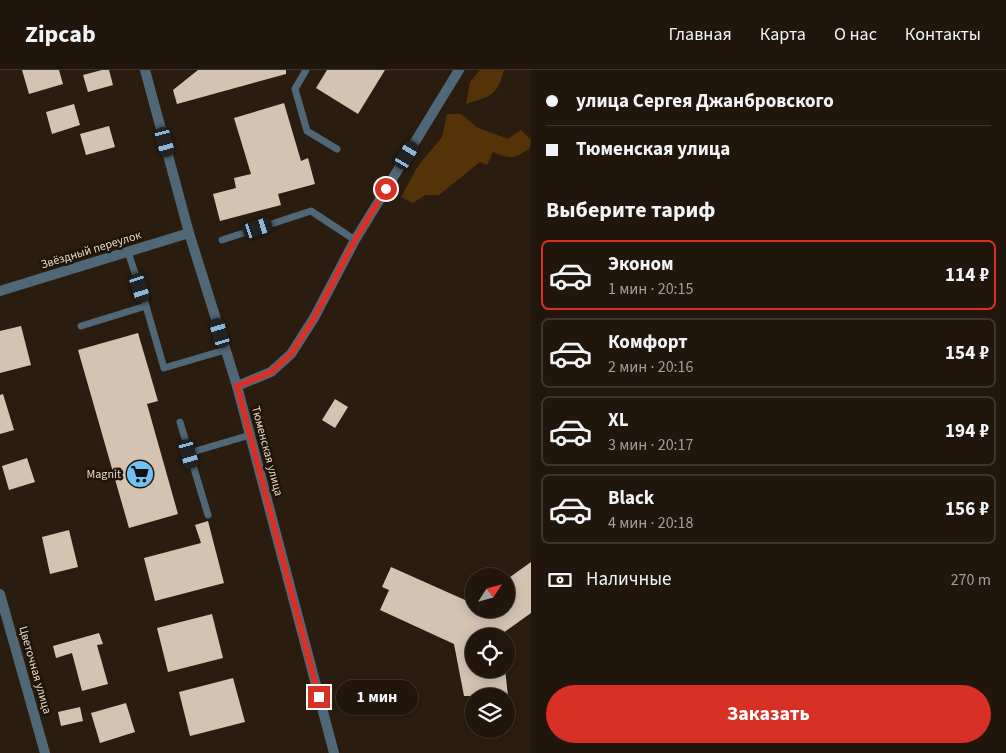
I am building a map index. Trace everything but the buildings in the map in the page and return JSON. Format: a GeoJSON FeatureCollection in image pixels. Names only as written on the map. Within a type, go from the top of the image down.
{"type":"FeatureCollection","features":[{"type":"Feature","properties":{"kind":"street","name":"Тюменская улица"},"geometry":{"type":"LineString","coordinates":[[145,70],[189,233],[237,386],[334,753]]}},
{"type":"Feature","properties":{"kind":"street"},"geometry":{"type":"LineString","coordinates":[[237,386],[271,372],[291,354],[314,318],[355,240],[459,70]]}},
{"type":"Feature","properties":{"kind":"street","name":"Звёздный переулок"},"geometry":{"type":"LineString","coordinates":[[0,291],[189,233]]}},
{"type":"Feature","properties":{"kind":"street","name":"Цветочная улица"},"geometry":{"type":"LineString","coordinates":[[0,594],[45,753]]}},
{"type":"Feature","properties":{"kind":"lane"},"geometry":{"type":"LineString","coordinates":[[306,70],[295,89],[307,131],[337,149]]}},
{"type":"Feature","properties":{"kind":"lane"},"geometry":{"type":"LineString","coordinates":[[222,240],[312,211],[355,240]]}},
{"type":"Feature","properties":{"kind":"lane"},"geometry":{"type":"LineString","coordinates":[[128,252],[164,368],[225,350]]}},
{"type":"Feature","properties":{"kind":"lane"},"geometry":{"type":"LineString","coordinates":[[81,326],[146,306]]}},
{"type":"Feature","properties":{"kind":"lane"},"geometry":{"type":"LineString","coordinates":[[180,422],[208,515]]}},
{"type":"Feature","properties":{"kind":"lane"},"geometry":{"type":"LineString","coordinates":[[189,454],[250,435]]}},
{"type":"Feature","properties":{"kind":"shaded area"},"geometry":{"type":"Polygon","coordinates":[[[480,70],[504,70],[495,91],[487,97],[466,104],[470,82],[480,70]]]}},
{"type":"Feature","properties":{"kind":"shaded area"},"geometry":{"type":"Polygon","coordinates":[[[447,114],[461,114],[478,128],[508,139],[521,130],[531,140],[530,148],[512,157],[493,152],[487,165],[480,162],[439,195],[425,195],[413,203],[401,197],[418,166],[442,137],[447,114]]]}},
{"type":"Feature","properties":{"kind":"place","name":"Magnit"},"geometry":{"type":"Point","coordinates":[140,474]}},
{"type":"Feature","properties":{"kind":"route"},"geometry":{"type":"LineString","coordinates":[[319,697],[237,386],[271,372],[291,354],[314,318],[355,240],[386,189]]}}]}
